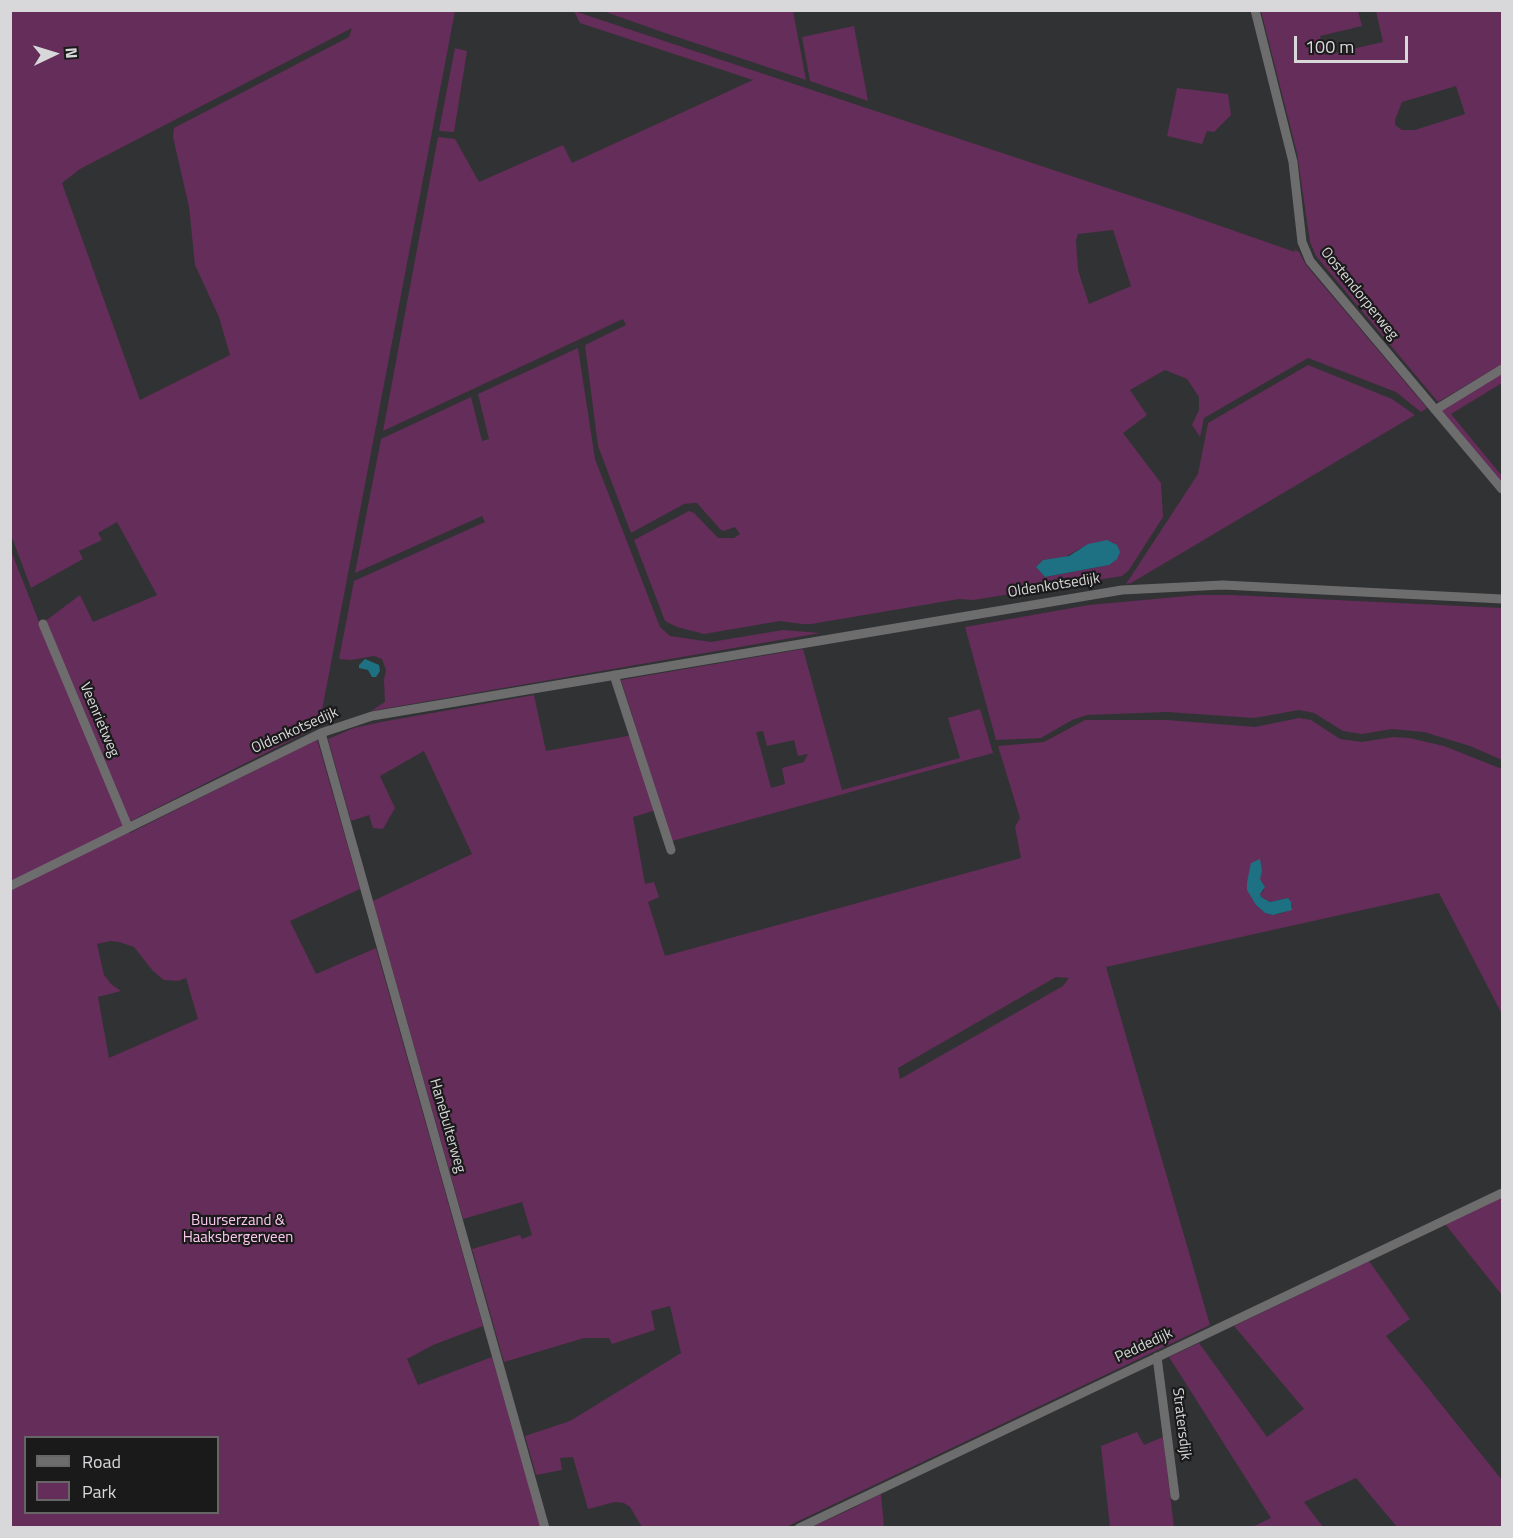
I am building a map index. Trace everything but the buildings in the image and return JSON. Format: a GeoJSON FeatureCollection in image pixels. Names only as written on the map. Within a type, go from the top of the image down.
{"type":"FeatureCollection","features":[{"type":"Feature","properties":{"kind":"street","name":"Oostendorperweg"},"geometry":{"type":"LineString","coordinates":[[1255,10],[1293,162],[1302,242],[1310,261],[1503,489]]}},
{"type":"Feature","properties":{"kind":"street"},"geometry":{"type":"LineString","coordinates":[[1435,410],[1503,369]]}},
{"type":"Feature","properties":{"kind":"street","name":"Oldenkotsedijk"},"geometry":{"type":"LineString","coordinates":[[10,886],[321,733],[372,716],[958,616],[1143,588],[1223,585],[1503,599]]}},
{"type":"Feature","properties":{"kind":"street","name":"Veenrietweg"},"geometry":{"type":"LineString","coordinates":[[43,624],[128,827]]}},
{"type":"Feature","properties":{"kind":"street"},"geometry":{"type":"LineString","coordinates":[[614,675],[671,850]]}},
{"type":"Feature","properties":{"kind":"street","name":"Hanebulterweg"},"geometry":{"type":"LineString","coordinates":[[321,733],[545,1527]]}},
{"type":"Feature","properties":{"kind":"street","name":"Peddedijk"},"geometry":{"type":"LineString","coordinates":[[799,1527],[1503,1193]]}},
{"type":"Feature","properties":{"kind":"street","name":"Stratersdijk"},"geometry":{"type":"LineString","coordinates":[[1157,1357],[1175,1496]]}},
{"type":"Feature","properties":{"kind":"green space"},"geometry":{"type":"Polygon","coordinates":[[[11,11],[455,11],[319,726],[129,822],[44,622],[80,595],[93,622],[157,595],[117,522],[98,533],[102,540],[79,551],[83,559],[31,588],[11,535],[11,11]],[[352,28],[80,169],[62,183],[140,400],[230,355],[219,317],[195,265],[189,207],[173,137],[174,128],[349,37],[352,28]]]}},
{"type":"Feature","properties":{"kind":"green space"},"geometry":{"type":"Polygon","coordinates":[[[574,11],[1295,252],[1294,249],[1299,252],[1306,265],[1427,408],[1421,412],[1396,392],[1308,358],[1204,418],[1200,437],[1192,425],[1199,410],[1199,397],[1187,379],[1165,370],[1130,390],[1147,415],[1123,433],[1161,483],[1163,517],[1129,570],[1122,576],[973,600],[959,599],[811,624],[780,621],[704,634],[677,627],[665,621],[634,540],[689,511],[694,513],[718,538],[734,538],[740,534],[735,527],[723,531],[720,529],[697,503],[684,504],[631,533],[598,446],[585,345],[626,325],[623,319],[383,431],[438,137],[455,139],[479,182],[563,145],[572,163],[753,80],[580,23],[574,11]],[[1113,230],[1078,234],[1076,240],[1078,270],[1089,304],[1131,286],[1113,230]],[[1112,542],[1083,547],[1065,557],[1043,560],[1036,567],[1045,577],[1109,565],[1119,549],[1112,542]]]}},
{"type":"Feature","properties":{"kind":"green space"},"geometry":{"type":"Polygon","coordinates":[[[603,11],[793,11],[806,80],[665,33],[603,11]]]}},
{"type":"Feature","properties":{"kind":"green space"},"geometry":{"type":"Polygon","coordinates":[[[1261,11],[1358,11],[1362,26],[1320,36],[1325,55],[1383,42],[1376,11],[1502,11],[1502,364],[1438,402],[1316,256],[1310,242],[1297,153],[1261,11]],[[1456,86],[1402,102],[1395,125],[1402,130],[1415,130],[1465,114],[1456,86]]]}},
{"type":"Feature","properties":{"kind":"green space"},"geometry":{"type":"Polygon","coordinates":[[[854,26],[868,101],[810,81],[802,37],[854,26]]]}},
{"type":"Feature","properties":{"kind":"green space"},"geometry":{"type":"Polygon","coordinates":[[[455,48],[467,51],[454,132],[439,131],[455,48]]]}},
{"type":"Feature","properties":{"kind":"green space"},"geometry":{"type":"Polygon","coordinates":[[[1177,88],[1228,94],[1231,115],[1214,132],[1207,131],[1202,144],[1167,136],[1177,88]]]}},
{"type":"Feature","properties":{"kind":"green space"},"geometry":{"type":"Polygon","coordinates":[[[578,348],[595,459],[660,627],[670,636],[711,642],[783,630],[820,633],[371,711],[385,702],[386,670],[382,659],[374,656],[351,660],[339,659],[354,581],[485,522],[482,516],[355,573],[381,439],[471,397],[482,441],[489,439],[478,394],[578,348]]]}},
{"type":"Feature","properties":{"kind":"green space"},"geometry":{"type":"Polygon","coordinates":[[[1308,365],[1392,399],[1415,415],[1126,584],[1198,474],[1208,423],[1308,365]]]}},
{"type":"Feature","properties":{"kind":"green space"},"geometry":{"type":"Polygon","coordinates":[[[1502,373],[1502,383],[1451,414],[1502,476],[1502,484],[1440,410],[1502,373]]]}},
{"type":"Feature","properties":{"kind":"green space","name":"Buurserzand & Haaksbergerveen"},"geometry":{"type":"Polygon","coordinates":[[[11,551],[62,680],[130,833],[317,739],[360,889],[290,921],[316,974],[376,948],[483,1326],[433,1345],[407,1359],[418,1385],[492,1357],[541,1527],[11,1527],[11,551]],[[110,941],[97,944],[104,975],[121,991],[98,997],[109,1058],[198,1019],[186,978],[178,981],[164,980],[153,971],[134,947],[110,941]]]}},
{"type":"Feature","properties":{"kind":"green space"},"geometry":{"type":"Polygon","coordinates":[[[1198,595],[1502,608],[1502,760],[1470,746],[1424,732],[1392,729],[1362,734],[1343,731],[1314,713],[1299,710],[1254,718],[1167,712],[1087,715],[1072,720],[1041,738],[996,740],[965,627],[1089,605],[1198,595]]]}},
{"type":"Feature","properties":{"kind":"green space"},"geometry":{"type":"Polygon","coordinates":[[[803,649],[842,790],[960,758],[948,718],[980,709],[993,753],[672,841],[621,680],[803,649]],[[763,731],[756,732],[771,788],[785,784],[782,768],[804,762],[808,754],[798,756],[794,740],[767,746],[763,731]]]}},
{"type":"Feature","properties":{"kind":"green space"},"geometry":{"type":"Polygon","coordinates":[[[534,695],[546,751],[633,735],[656,810],[633,817],[645,884],[654,882],[659,897],[648,902],[665,956],[1021,858],[1015,827],[1020,818],[998,746],[1044,742],[1085,720],[1167,720],[1255,727],[1299,718],[1311,720],[1340,739],[1362,742],[1393,737],[1409,738],[1444,746],[1502,769],[1502,1014],[1439,893],[1106,967],[1210,1325],[786,1527],[642,1527],[630,1507],[624,1503],[615,1502],[588,1509],[573,1457],[560,1458],[562,1470],[536,1475],[525,1436],[570,1421],[681,1353],[670,1306],[651,1311],[655,1330],[612,1344],[609,1338],[584,1338],[504,1362],[472,1249],[520,1235],[522,1239],[532,1235],[522,1202],[463,1219],[373,901],[472,854],[424,751],[380,776],[395,808],[383,829],[373,828],[369,815],[351,821],[328,739],[354,728],[534,695]],[[1260,865],[1250,873],[1247,882],[1256,905],[1265,913],[1273,915],[1283,913],[1293,907],[1288,898],[1270,902],[1261,897],[1264,885],[1259,879],[1262,871],[1260,865]],[[1056,977],[898,1068],[900,1079],[1063,986],[1069,978],[1056,977]]]}},
{"type":"Feature","properties":{"kind":"green space"},"geometry":{"type":"Polygon","coordinates":[[[1502,1197],[1502,1295],[1445,1224],[1502,1197]]]}},
{"type":"Feature","properties":{"kind":"green space"},"geometry":{"type":"Polygon","coordinates":[[[1369,1261],[1410,1319],[1386,1336],[1502,1480],[1502,1527],[1397,1527],[1356,1478],[1304,1502],[1323,1527],[1252,1527],[1271,1518],[1169,1357],[1199,1343],[1267,1437],[1304,1409],[1234,1326],[1369,1261]]]}},
{"type":"Feature","properties":{"kind":"green space"},"geometry":{"type":"Polygon","coordinates":[[[1137,1432],[1144,1445],[1163,1437],[1174,1527],[1110,1527],[1101,1446],[1137,1432]]]}},
{"type":"Feature","properties":{"kind":"green space"},"geometry":{"type":"Polygon","coordinates":[[[881,1494],[884,1527],[811,1527],[847,1511],[881,1494]]]}},
{"type":"Feature","properties":{"kind":"water"},"geometry":{"type":"Polygon","coordinates":[[[1107,540],[1117,545],[1120,552],[1117,559],[1109,565],[1045,577],[1036,567],[1043,560],[1069,556],[1088,544],[1107,540]]]}},
{"type":"Feature","properties":{"kind":"water"},"geometry":{"type":"Polygon","coordinates":[[[365,659],[379,665],[380,671],[376,677],[372,677],[368,670],[359,668],[365,659]]]}},
{"type":"Feature","properties":{"kind":"water"},"geometry":{"type":"Polygon","coordinates":[[[1260,859],[1262,871],[1260,879],[1265,887],[1260,894],[1261,897],[1270,902],[1288,898],[1292,910],[1273,915],[1265,913],[1256,905],[1247,890],[1247,882],[1251,863],[1260,859]]]}}]}
